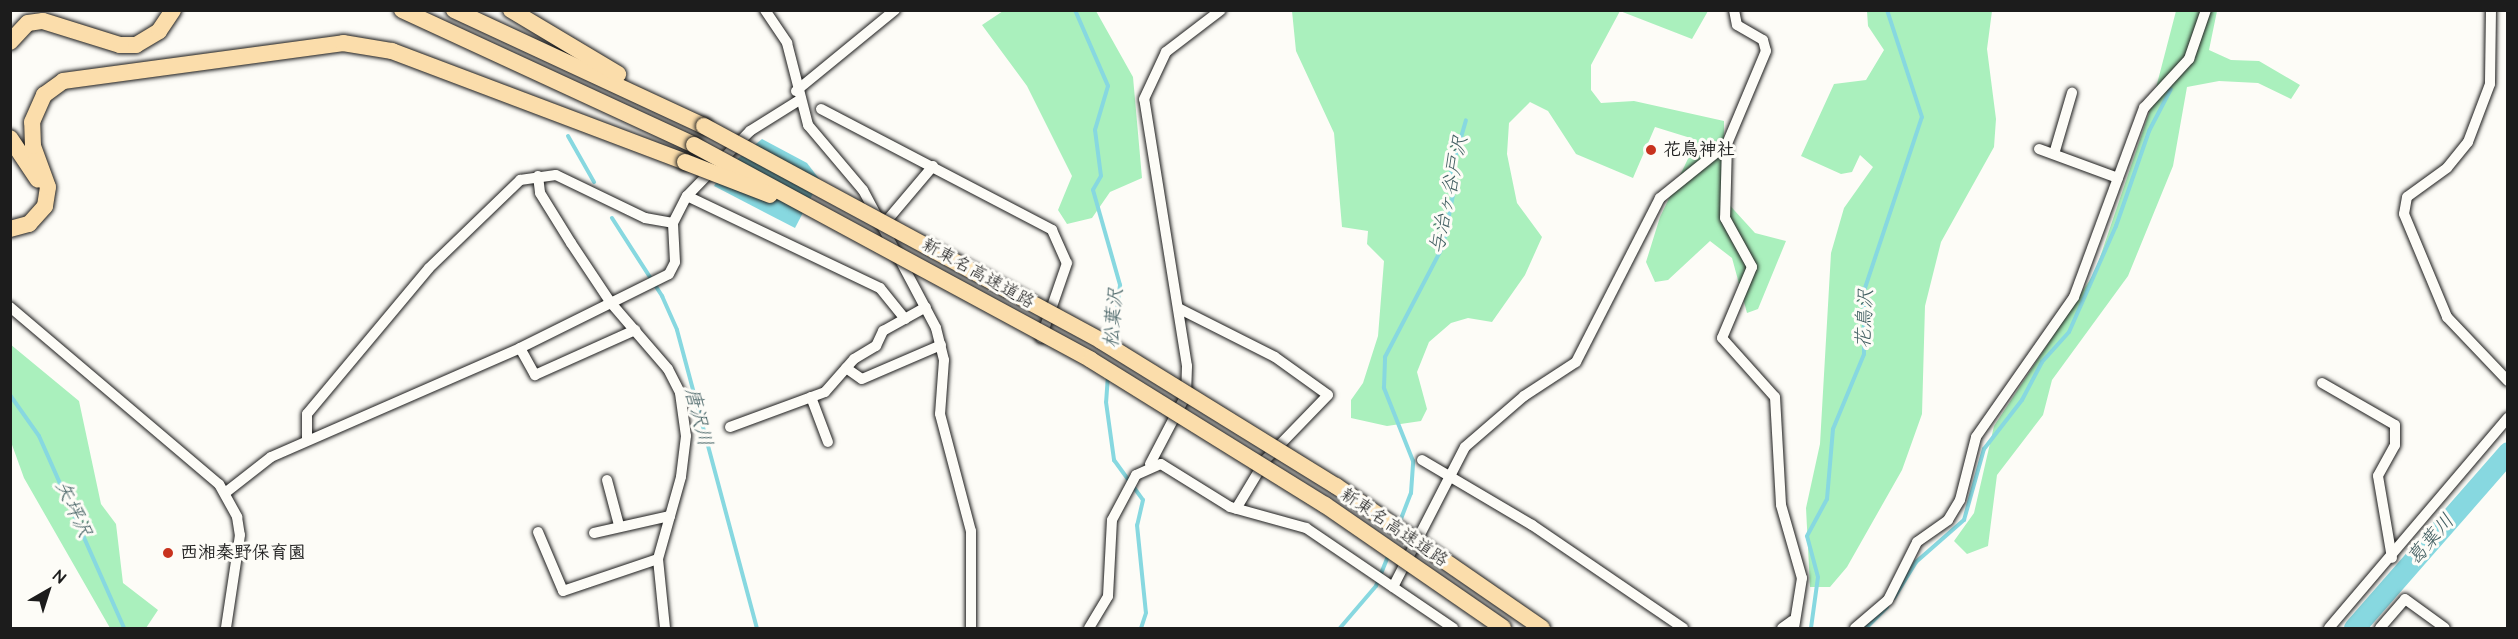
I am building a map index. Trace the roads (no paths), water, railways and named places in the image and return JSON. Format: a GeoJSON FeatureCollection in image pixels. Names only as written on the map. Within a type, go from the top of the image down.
{"type":"FeatureCollection","features":[{"type":"Feature","properties":{"kind":"highway"},"geometry":{"type":"LineString","coordinates":[[10,42],[28,23],[43,21],[120,45],[136,45],[159,31],[173,10]]}},
{"type":"Feature","properties":{"kind":"highway","name":"新東名高速道路"},"geometry":{"type":"LineString","coordinates":[[402,10],[694,145],[847,225],[1205,429],[1503,628]]}},
{"type":"Feature","properties":{"kind":"highway","name":"新東名高速道路"},"geometry":{"type":"LineString","coordinates":[[454,10],[704,126],[995,279],[1111,347],[1336,486],[1542,628]]}},
{"type":"Feature","properties":{"kind":"highway"},"geometry":{"type":"LineString","coordinates":[[511,10],[704,126]]}},
{"type":"Feature","properties":{"kind":"highway"},"geometry":{"type":"LineString","coordinates":[[10,229],[29,224],[45,206],[48,188],[33,146],[32,122],[44,95],[63,81],[343,44],[392,51],[847,225]]}},
{"type":"Feature","properties":{"kind":"highway"},"geometry":{"type":"LineString","coordinates":[[10,138],[38,180],[38,193],[25,216],[10,221]]}},
{"type":"Feature","properties":{"kind":"street"},"geometry":{"type":"LineString","coordinates":[[765,10],[787,43],[797,96],[808,124],[884,224],[926,307],[940,345],[940,414],[971,531],[971,628]]}},
{"type":"Feature","properties":{"kind":"street"},"geometry":{"type":"LineString","coordinates":[[225,492],[271,457],[520,348],[661,278],[675,262],[673,223],[687,196],[750,131],[797,96],[895,10]]}},
{"type":"Feature","properties":{"kind":"street"},"geometry":{"type":"LineString","coordinates":[[1089,628],[1108,596],[1112,520],[1133,480],[1150,464],[1186,395],[1180,309],[1144,99],[1166,52],[1221,10]]}},
{"type":"Feature","properties":{"kind":"street"},"geometry":{"type":"LineString","coordinates":[[1734,10],[1737,25],[1763,40],[1766,51],[1727,144],[1725,218],[1752,267],[1722,338],[1775,397],[1781,505],[1802,578],[1793,625],[1782,628]]}},
{"type":"Feature","properties":{"kind":"street"},"geometry":{"type":"LineString","coordinates":[[1855,628],[1888,600],[1917,542],[1948,520],[1960,500],[1976,437],[2074,297],[2144,108],[2189,59],[2206,10]]}},
{"type":"Feature","properties":{"kind":"street"},"geometry":{"type":"LineString","coordinates":[[2491,10],[2490,84],[2468,142],[2447,168],[2408,197],[2404,214],[2447,317],[2508,381]]}},
{"type":"Feature","properties":{"kind":"street"},"geometry":{"type":"LineString","coordinates":[[2054,154],[2072,93]]}},
{"type":"Feature","properties":{"kind":"street"},"geometry":{"type":"LineString","coordinates":[[821,109],[1052,230],[1067,263],[1041,338]]}},
{"type":"Feature","properties":{"kind":"street"},"geometry":{"type":"LineString","coordinates":[[1390,585],[1451,481],[1465,447],[1524,396],[1576,362],[1660,198],[1727,144]]}},
{"type":"Feature","properties":{"kind":"street"},"geometry":{"type":"LineString","coordinates":[[2039,149],[2118,178]]}},
{"type":"Feature","properties":{"kind":"street"},"geometry":{"type":"LineString","coordinates":[[884,224],[933,166]]}},
{"type":"Feature","properties":{"kind":"street"},"geometry":{"type":"LineString","coordinates":[[307,440],[306,414],[429,268],[520,180],[556,175],[645,218],[673,223]]}},
{"type":"Feature","properties":{"kind":"street"},"geometry":{"type":"LineString","coordinates":[[538,176],[540,193],[611,303],[668,369],[680,393],[686,436],[670,516],[658,559],[665,628]]}},
{"type":"Feature","properties":{"kind":"street"},"geometry":{"type":"LineString","coordinates":[[687,196],[880,288],[905,319]]}},
{"type":"Feature","properties":{"kind":"street"},"geometry":{"type":"LineString","coordinates":[[10,307],[200,464],[225,492],[237,517],[241,552],[226,628]]}},
{"type":"Feature","properties":{"kind":"street"},"geometry":{"type":"LineString","coordinates":[[730,427],[825,392],[846,368],[876,346],[883,331],[926,307]]}},
{"type":"Feature","properties":{"kind":"street"},"geometry":{"type":"LineString","coordinates":[[1180,309],[1275,357],[1328,395],[1266,459],[1236,509]]}},
{"type":"Feature","properties":{"kind":"street"},"geometry":{"type":"LineString","coordinates":[[520,348],[535,375],[635,330]]}},
{"type":"Feature","properties":{"kind":"street"},"geometry":{"type":"LineString","coordinates":[[846,368],[862,379],[940,345]]}},
{"type":"Feature","properties":{"kind":"street"},"geometry":{"type":"LineString","coordinates":[[2322,383],[2395,425],[2395,445],[2378,476],[2391,558]]}},
{"type":"Feature","properties":{"kind":"street"},"geometry":{"type":"LineString","coordinates":[[811,397],[828,442]]}},
{"type":"Feature","properties":{"kind":"street"},"geometry":{"type":"LineString","coordinates":[[2329,628],[2508,418]]}},
{"type":"Feature","properties":{"kind":"street"},"geometry":{"type":"LineString","coordinates":[[1422,460],[1451,481],[1532,525],[1683,628]]}},
{"type":"Feature","properties":{"kind":"street"},"geometry":{"type":"LineString","coordinates":[[1150,464],[1161,464],[1236,509],[1306,528],[1453,628]]}},
{"type":"Feature","properties":{"kind":"street"},"geometry":{"type":"LineString","coordinates":[[607,480],[619,525]]}},
{"type":"Feature","properties":{"kind":"street"},"geometry":{"type":"LineString","coordinates":[[594,532],[670,516]]}},
{"type":"Feature","properties":{"kind":"street"},"geometry":{"type":"LineString","coordinates":[[538,532],[563,591],[658,559]]}},
{"type":"Feature","properties":{"kind":"street"},"geometry":{"type":"LineString","coordinates":[[2380,628],[2405,599],[2445,628]]}},
{"type":"Feature","properties":{"kind":"water"},"geometry":{"type":"Polygon","coordinates":[[[762,139],[807,163],[820,180],[795,228],[714,186],[724,170],[762,139]]]}},
{"type":"Feature","properties":{"kind":"waterway","name":"松葉沢"},"geometry":{"type":"LineString","coordinates":[[1075,10],[1108,86],[1095,130],[1101,176],[1093,190],[1120,285],[1113,344]]}},
{"type":"Feature","properties":{"kind":"waterway","name":"花鳥沢"},"geometry":{"type":"LineString","coordinates":[[1811,628],[1818,577],[1807,536],[1827,499],[1833,429],[1864,354],[1864,291],[1922,117],[1887,10]]}},
{"type":"Feature","properties":{"kind":"waterway"},"geometry":{"type":"LineString","coordinates":[[1894,598],[1916,562],[1964,520],[1984,449],[2022,400],[2042,362],[2069,332],[2116,226],[2149,131],[2171,89]]}},
{"type":"Feature","properties":{"kind":"waterway","name":"与治ヶ谷戸沢"},"geometry":{"type":"LineString","coordinates":[[1399,524],[1411,493],[1413,461],[1384,388],[1385,357],[1443,246],[1453,195],[1449,179],[1466,120]]}},
{"type":"Feature","properties":{"kind":"waterway","name":"唐沢川"},"geometry":{"type":"LineString","coordinates":[[568,136],[594,182]]}},
{"type":"Feature","properties":{"kind":"waterway","name":"唐沢川"},"geometry":{"type":"LineString","coordinates":[[612,218],[662,296],[677,330],[757,628]]}},
{"type":"Feature","properties":{"kind":"waterway","name":"松葉沢"},"geometry":{"type":"LineString","coordinates":[[1108,375],[1106,402],[1114,460],[1143,500],[1137,525],[1146,613],[1141,628]]}},
{"type":"Feature","properties":{"kind":"waterway","name":"矢坪沢"},"geometry":{"type":"LineString","coordinates":[[10,395],[39,436],[124,628]]}},
{"type":"Feature","properties":{"kind":"waterway","name":"葛葉川"},"geometry":{"type":"LineString","coordinates":[[2354,628],[2508,452]]}},
{"type":"Feature","properties":{"kind":"waterway","name":"与治ヶ谷戸沢"},"geometry":{"type":"LineString","coordinates":[[1340,628],[1376,586],[1389,554]]}},
{"type":"Feature","properties":{"kind":"waterway"},"geometry":{"type":"LineString","coordinates":[[1866,628],[1887,607]]}},
{"type":"Feature","properties":{"kind":"place","name":"花鳥神社"},"geometry":{"type":"Point","coordinates":[1651,150]}},
{"type":"Feature","properties":{"kind":"place","name":"西湘秦野保育園"},"geometry":{"type":"Point","coordinates":[168,553]}}]}
